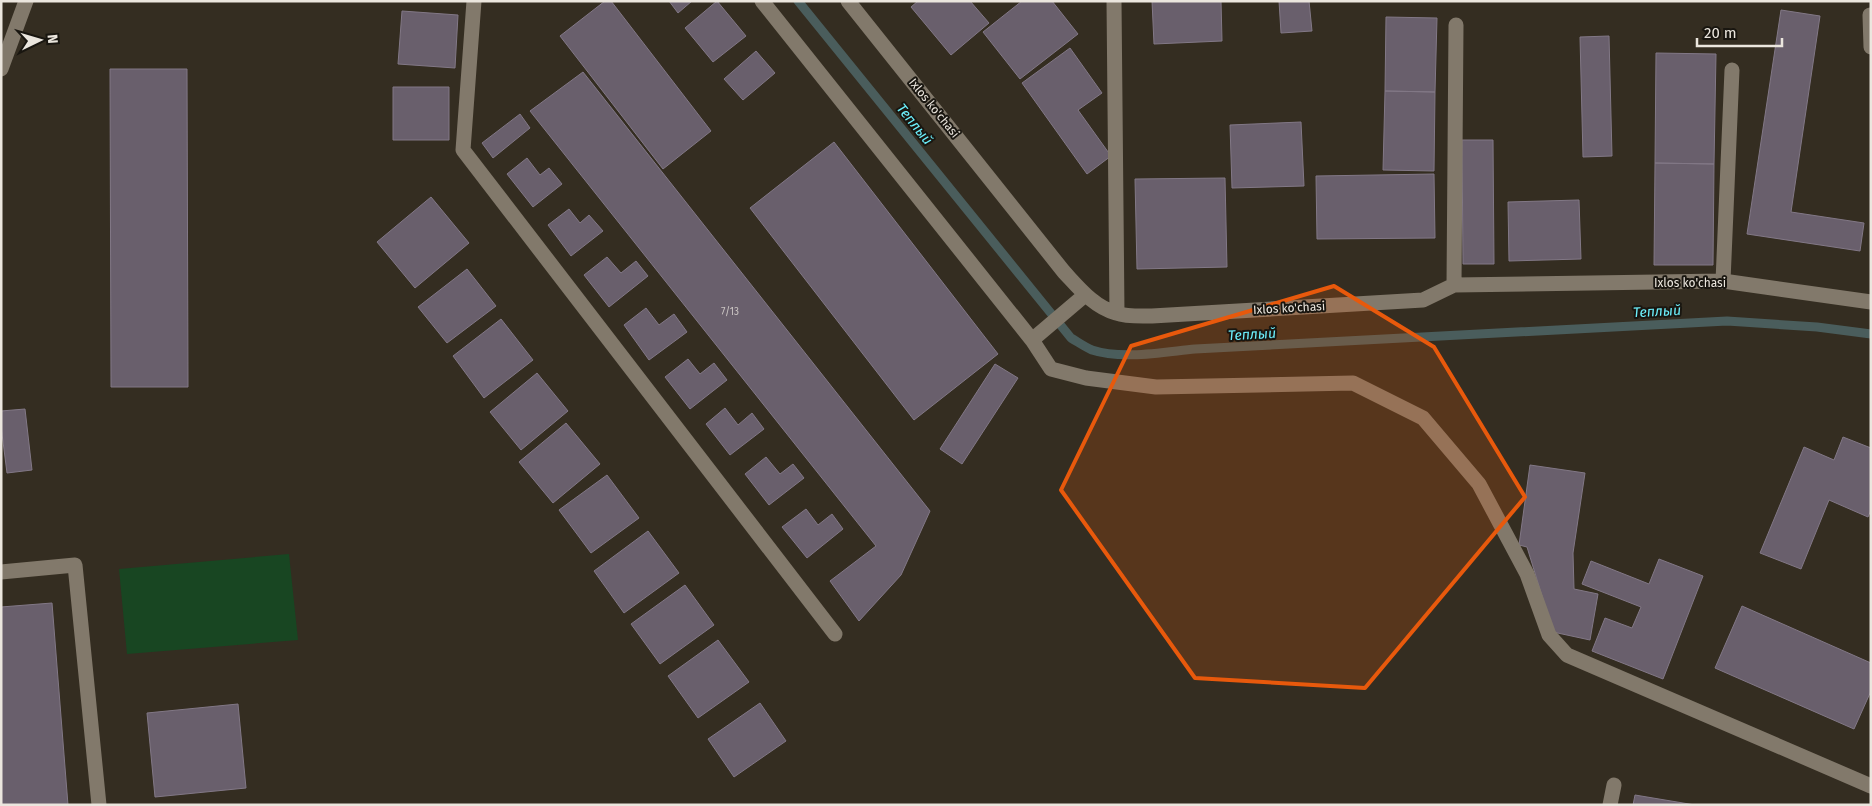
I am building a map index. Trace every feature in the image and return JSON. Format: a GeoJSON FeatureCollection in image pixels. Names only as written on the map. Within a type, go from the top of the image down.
{"type":"FeatureCollection","features":[{"type":"Feature","properties":{"kind":"street"},"geometry":{"type":"LineString","coordinates":[[1,69],[26,1]]}},
{"type":"Feature","properties":{"kind":"street"},"geometry":{"type":"LineString","coordinates":[[474,1],[462,150],[835,634]]}},
{"type":"Feature","properties":{"kind":"street"},"geometry":{"type":"LineString","coordinates":[[762,1],[1032,340],[1051,369],[1086,378],[1156,387],[1353,383],[1423,418],[1479,484],[1527,574],[1549,635],[1568,655],[1871,786]]}},
{"type":"Feature","properties":{"kind":"street","name":"Ixlos ko'chasi"},"geometry":{"type":"LineString","coordinates":[[848,1],[1058,264],[1085,295],[1100,306],[1117,313],[1152,316],[1423,300],[1454,285],[1723,281],[1871,302]]}},
{"type":"Feature","properties":{"kind":"street"},"geometry":{"type":"LineString","coordinates":[[1114,1],[1117,313]]}},
{"type":"Feature","properties":{"kind":"street"},"geometry":{"type":"LineString","coordinates":[[1870,15],[1871,47]]}},
{"type":"Feature","properties":{"kind":"street"},"geometry":{"type":"LineString","coordinates":[[1454,285],[1456,24]]}},
{"type":"Feature","properties":{"kind":"street"},"geometry":{"type":"LineString","coordinates":[[1723,281],[1732,70]]}},
{"type":"Feature","properties":{"kind":"street"},"geometry":{"type":"LineString","coordinates":[[1032,340],[1085,295]]}},
{"type":"Feature","properties":{"kind":"street"},"geometry":{"type":"LineString","coordinates":[[1,572],[75,565],[98,805]]}},
{"type":"Feature","properties":{"kind":"street"},"geometry":{"type":"LineString","coordinates":[[1610,805],[1614,785]]}},
{"type":"Feature","properties":{"kind":"highlighted area"},"geometry":{"type":"Polygon","coordinates":[[[1334,286],[1434,347],[1525,497],[1365,688],[1195,678],[1061,490],[1131,346],[1334,286]]]}},
{"type":"Feature","properties":{"kind":"green space"},"geometry":{"type":"Polygon","coordinates":[[[289,554],[298,640],[127,654],[119,569],[289,554]]]}},
{"type":"Feature","properties":{"kind":"building"},"geometry":{"type":"Polygon","coordinates":[[[605,1],[611,1],[711,131],[663,169],[560,36],[605,1]]]}},
{"type":"Feature","properties":{"kind":"building"},"geometry":{"type":"Polygon","coordinates":[[[669,1],[692,1],[678,13],[669,1]]]}},
{"type":"Feature","properties":{"kind":"building"},"geometry":{"type":"Polygon","coordinates":[[[717,1],[746,36],[713,62],[685,28],[717,1]]]}},
{"type":"Feature","properties":{"kind":"building"},"geometry":{"type":"Polygon","coordinates":[[[918,1],[970,1],[989,23],[951,55],[911,7],[918,1]]]}},
{"type":"Feature","properties":{"kind":"building"},"geometry":{"type":"Polygon","coordinates":[[[1022,1],[1052,1],[1078,34],[1020,79],[983,32],[1022,1]]]}},
{"type":"Feature","properties":{"kind":"building"},"geometry":{"type":"Polygon","coordinates":[[[1152,1],[1221,1],[1222,41],[1154,44],[1152,1]]]}},
{"type":"Feature","properties":{"kind":"building"},"geometry":{"type":"Polygon","coordinates":[[[1279,1],[1309,1],[1312,31],[1281,33],[1279,1]]]}},
{"type":"Feature","properties":{"kind":"building"},"geometry":{"type":"Polygon","coordinates":[[[1781,10],[1820,16],[1791,212],[1864,223],[1860,251],[1747,234],[1781,10]]]}},
{"type":"Feature","properties":{"kind":"building"},"geometry":{"type":"Polygon","coordinates":[[[402,11],[458,15],[455,68],[398,64],[402,11]]]}},
{"type":"Feature","properties":{"kind":"building"},"geometry":{"type":"Polygon","coordinates":[[[1386,17],[1437,18],[1435,92],[1385,91],[1386,17]]]}},
{"type":"Feature","properties":{"kind":"building"},"geometry":{"type":"Polygon","coordinates":[[[1609,36],[1612,156],[1583,157],[1580,37],[1609,36]]]}},
{"type":"Feature","properties":{"kind":"building"},"geometry":{"type":"Polygon","coordinates":[[[1070,48],[1102,93],[1078,110],[1111,156],[1087,174],[1022,83],[1070,48]]]}},
{"type":"Feature","properties":{"kind":"building"},"geometry":{"type":"Polygon","coordinates":[[[756,51],[775,73],[743,100],[724,79],[756,51]]]}},
{"type":"Feature","properties":{"kind":"building"},"geometry":{"type":"Polygon","coordinates":[[[1656,53],[1716,54],[1714,164],[1655,163],[1656,53]]]}},
{"type":"Feature","properties":{"kind":"building"},"geometry":{"type":"Polygon","coordinates":[[[110,69],[187,69],[188,387],[111,387],[110,69]]]}},
{"type":"Feature","properties":{"kind":"building"},"geometry":{"type":"Polygon","coordinates":[[[583,72],[930,511],[901,575],[859,621],[830,581],[876,546],[530,111],[583,72]]]}},
{"type":"Feature","properties":{"kind":"building"},"geometry":{"type":"Polygon","coordinates":[[[393,87],[449,87],[449,140],[393,140],[393,87]]]}},
{"type":"Feature","properties":{"kind":"building"},"geometry":{"type":"Polygon","coordinates":[[[1385,91],[1435,92],[1434,171],[1383,170],[1385,91]]]}},
{"type":"Feature","properties":{"kind":"building"},"geometry":{"type":"Polygon","coordinates":[[[520,114],[530,128],[493,158],[482,143],[520,114]]]}},
{"type":"Feature","properties":{"kind":"building"},"geometry":{"type":"Polygon","coordinates":[[[1301,122],[1304,186],[1232,188],[1230,125],[1301,122]]]}},
{"type":"Feature","properties":{"kind":"building"},"geometry":{"type":"Polygon","coordinates":[[[1462,140],[1493,140],[1494,264],[1463,264],[1462,140]]]}},
{"type":"Feature","properties":{"kind":"building"},"geometry":{"type":"Polygon","coordinates":[[[834,142],[998,354],[914,420],[750,208],[834,142]]]}},
{"type":"Feature","properties":{"kind":"building"},"geometry":{"type":"Polygon","coordinates":[[[527,158],[540,175],[549,168],[562,184],[533,207],[507,174],[527,158]]]}},
{"type":"Feature","properties":{"kind":"building"},"geometry":{"type":"Polygon","coordinates":[[[1655,163],[1714,164],[1713,265],[1654,265],[1655,163]]]}},
{"type":"Feature","properties":{"kind":"building"},"geometry":{"type":"Polygon","coordinates":[[[1434,174],[1435,238],[1317,239],[1316,176],[1434,174]]]}},
{"type":"Feature","properties":{"kind":"building"},"geometry":{"type":"Polygon","coordinates":[[[1225,178],[1227,267],[1137,269],[1135,179],[1225,178]]]}},
{"type":"Feature","properties":{"kind":"building"},"geometry":{"type":"Polygon","coordinates":[[[431,197],[469,243],[415,288],[377,242],[431,197]]]}},
{"type":"Feature","properties":{"kind":"building"},"geometry":{"type":"Polygon","coordinates":[[[1579,200],[1581,259],[1509,261],[1508,202],[1579,200]]]}},
{"type":"Feature","properties":{"kind":"building"},"geometry":{"type":"Polygon","coordinates":[[[569,209],[580,223],[589,215],[603,231],[571,256],[548,225],[569,209]]]}},
{"type":"Feature","properties":{"kind":"building"},"geometry":{"type":"Polygon","coordinates":[[[607,257],[621,273],[636,261],[648,276],[609,307],[584,275],[607,257]]]}},
{"type":"Feature","properties":{"kind":"building"},"geometry":{"type":"Polygon","coordinates":[[[467,269],[496,306],[447,343],[418,307],[467,269]]]}},
{"type":"Feature","properties":{"kind":"building"},"geometry":{"type":"Polygon","coordinates":[[[646,308],[659,325],[674,314],[687,332],[649,360],[624,325],[646,308]]]}},
{"type":"Feature","properties":{"kind":"building"},"geometry":{"type":"Polygon","coordinates":[[[501,319],[533,360],[484,398],[453,356],[501,319]]]}},
{"type":"Feature","properties":{"kind":"building"},"geometry":{"type":"Polygon","coordinates":[[[688,359],[700,374],[714,363],[727,380],[690,409],[665,377],[688,359]]]}},
{"type":"Feature","properties":{"kind":"building"},"geometry":{"type":"Polygon","coordinates":[[[995,364],[1018,378],[962,464],[940,449],[995,364]]]}},
{"type":"Feature","properties":{"kind":"building"},"geometry":{"type":"Polygon","coordinates":[[[537,373],[568,411],[521,450],[490,412],[537,373]]]}},
{"type":"Feature","properties":{"kind":"building"},"geometry":{"type":"Polygon","coordinates":[[[725,408],[738,425],[752,413],[764,429],[730,455],[706,424],[725,408]]]}},
{"type":"Feature","properties":{"kind":"building"},"geometry":{"type":"Polygon","coordinates":[[[25,409],[32,470],[7,473],[1,411],[25,409]]]}},
{"type":"Feature","properties":{"kind":"building"},"geometry":{"type":"Polygon","coordinates":[[[566,423],[600,464],[553,503],[519,462],[566,423]]]}},
{"type":"Feature","properties":{"kind":"building"},"geometry":{"type":"Polygon","coordinates":[[[1843,437],[1871,448],[1871,510],[1868,517],[1829,500],[1801,569],[1760,553],[1804,447],[1834,460],[1843,437]]]}},
{"type":"Feature","properties":{"kind":"building"},"geometry":{"type":"Polygon","coordinates":[[[766,457],[780,474],[793,464],[804,478],[769,505],[745,474],[766,457]]]}},
{"type":"Feature","properties":{"kind":"building"},"geometry":{"type":"Polygon","coordinates":[[[1530,465],[1585,473],[1573,553],[1574,589],[1598,594],[1590,640],[1553,632],[1527,547],[1519,545],[1530,465]]]}},
{"type":"Feature","properties":{"kind":"building"},"geometry":{"type":"Polygon","coordinates":[[[607,475],[639,518],[591,553],[559,510],[607,475]]]}},
{"type":"Feature","properties":{"kind":"building"},"geometry":{"type":"Polygon","coordinates":[[[806,509],[818,525],[832,514],[843,529],[807,558],[782,527],[806,509]]]}},
{"type":"Feature","properties":{"kind":"building"},"geometry":{"type":"Polygon","coordinates":[[[648,531],[679,573],[624,613],[594,571],[648,531]]]}},
{"type":"Feature","properties":{"kind":"building"},"geometry":{"type":"Polygon","coordinates":[[[1659,559],[1703,576],[1663,679],[1592,651],[1605,618],[1632,628],[1641,607],[1582,584],[1591,561],[1649,584],[1659,559]]]}},
{"type":"Feature","properties":{"kind":"building"},"geometry":{"type":"Polygon","coordinates":[[[685,585],[714,625],[660,664],[631,624],[685,585]]]}},
{"type":"Feature","properties":{"kind":"building"},"geometry":{"type":"Polygon","coordinates":[[[52,603],[68,805],[1,805],[1,607],[52,603]]]}},
{"type":"Feature","properties":{"kind":"building"},"geometry":{"type":"Polygon","coordinates":[[[1742,606],[1871,663],[1871,691],[1854,729],[1715,668],[1742,606]]]}},
{"type":"Feature","properties":{"kind":"building"},"geometry":{"type":"Polygon","coordinates":[[[718,640],[749,682],[698,718],[668,676],[718,640]]]}},
{"type":"Feature","properties":{"kind":"building"},"geometry":{"type":"Polygon","coordinates":[[[760,703],[786,741],[734,777],[708,739],[760,703]]]}},
{"type":"Feature","properties":{"kind":"building"},"geometry":{"type":"Polygon","coordinates":[[[238,704],[246,788],[155,797],[147,713],[238,704]]]}},
{"type":"Feature","properties":{"kind":"building"},"geometry":{"type":"Polygon","coordinates":[[[1635,795],[1695,805],[1633,805],[1635,795]]]}},
{"type":"Feature","properties":{"kind":"waterway","name":"Теплый"},"geometry":{"type":"LineString","coordinates":[[798,1],[1071,338],[1092,350],[1130,355],[1195,349],[1727,321],[1817,327],[1871,334]]}}]}
